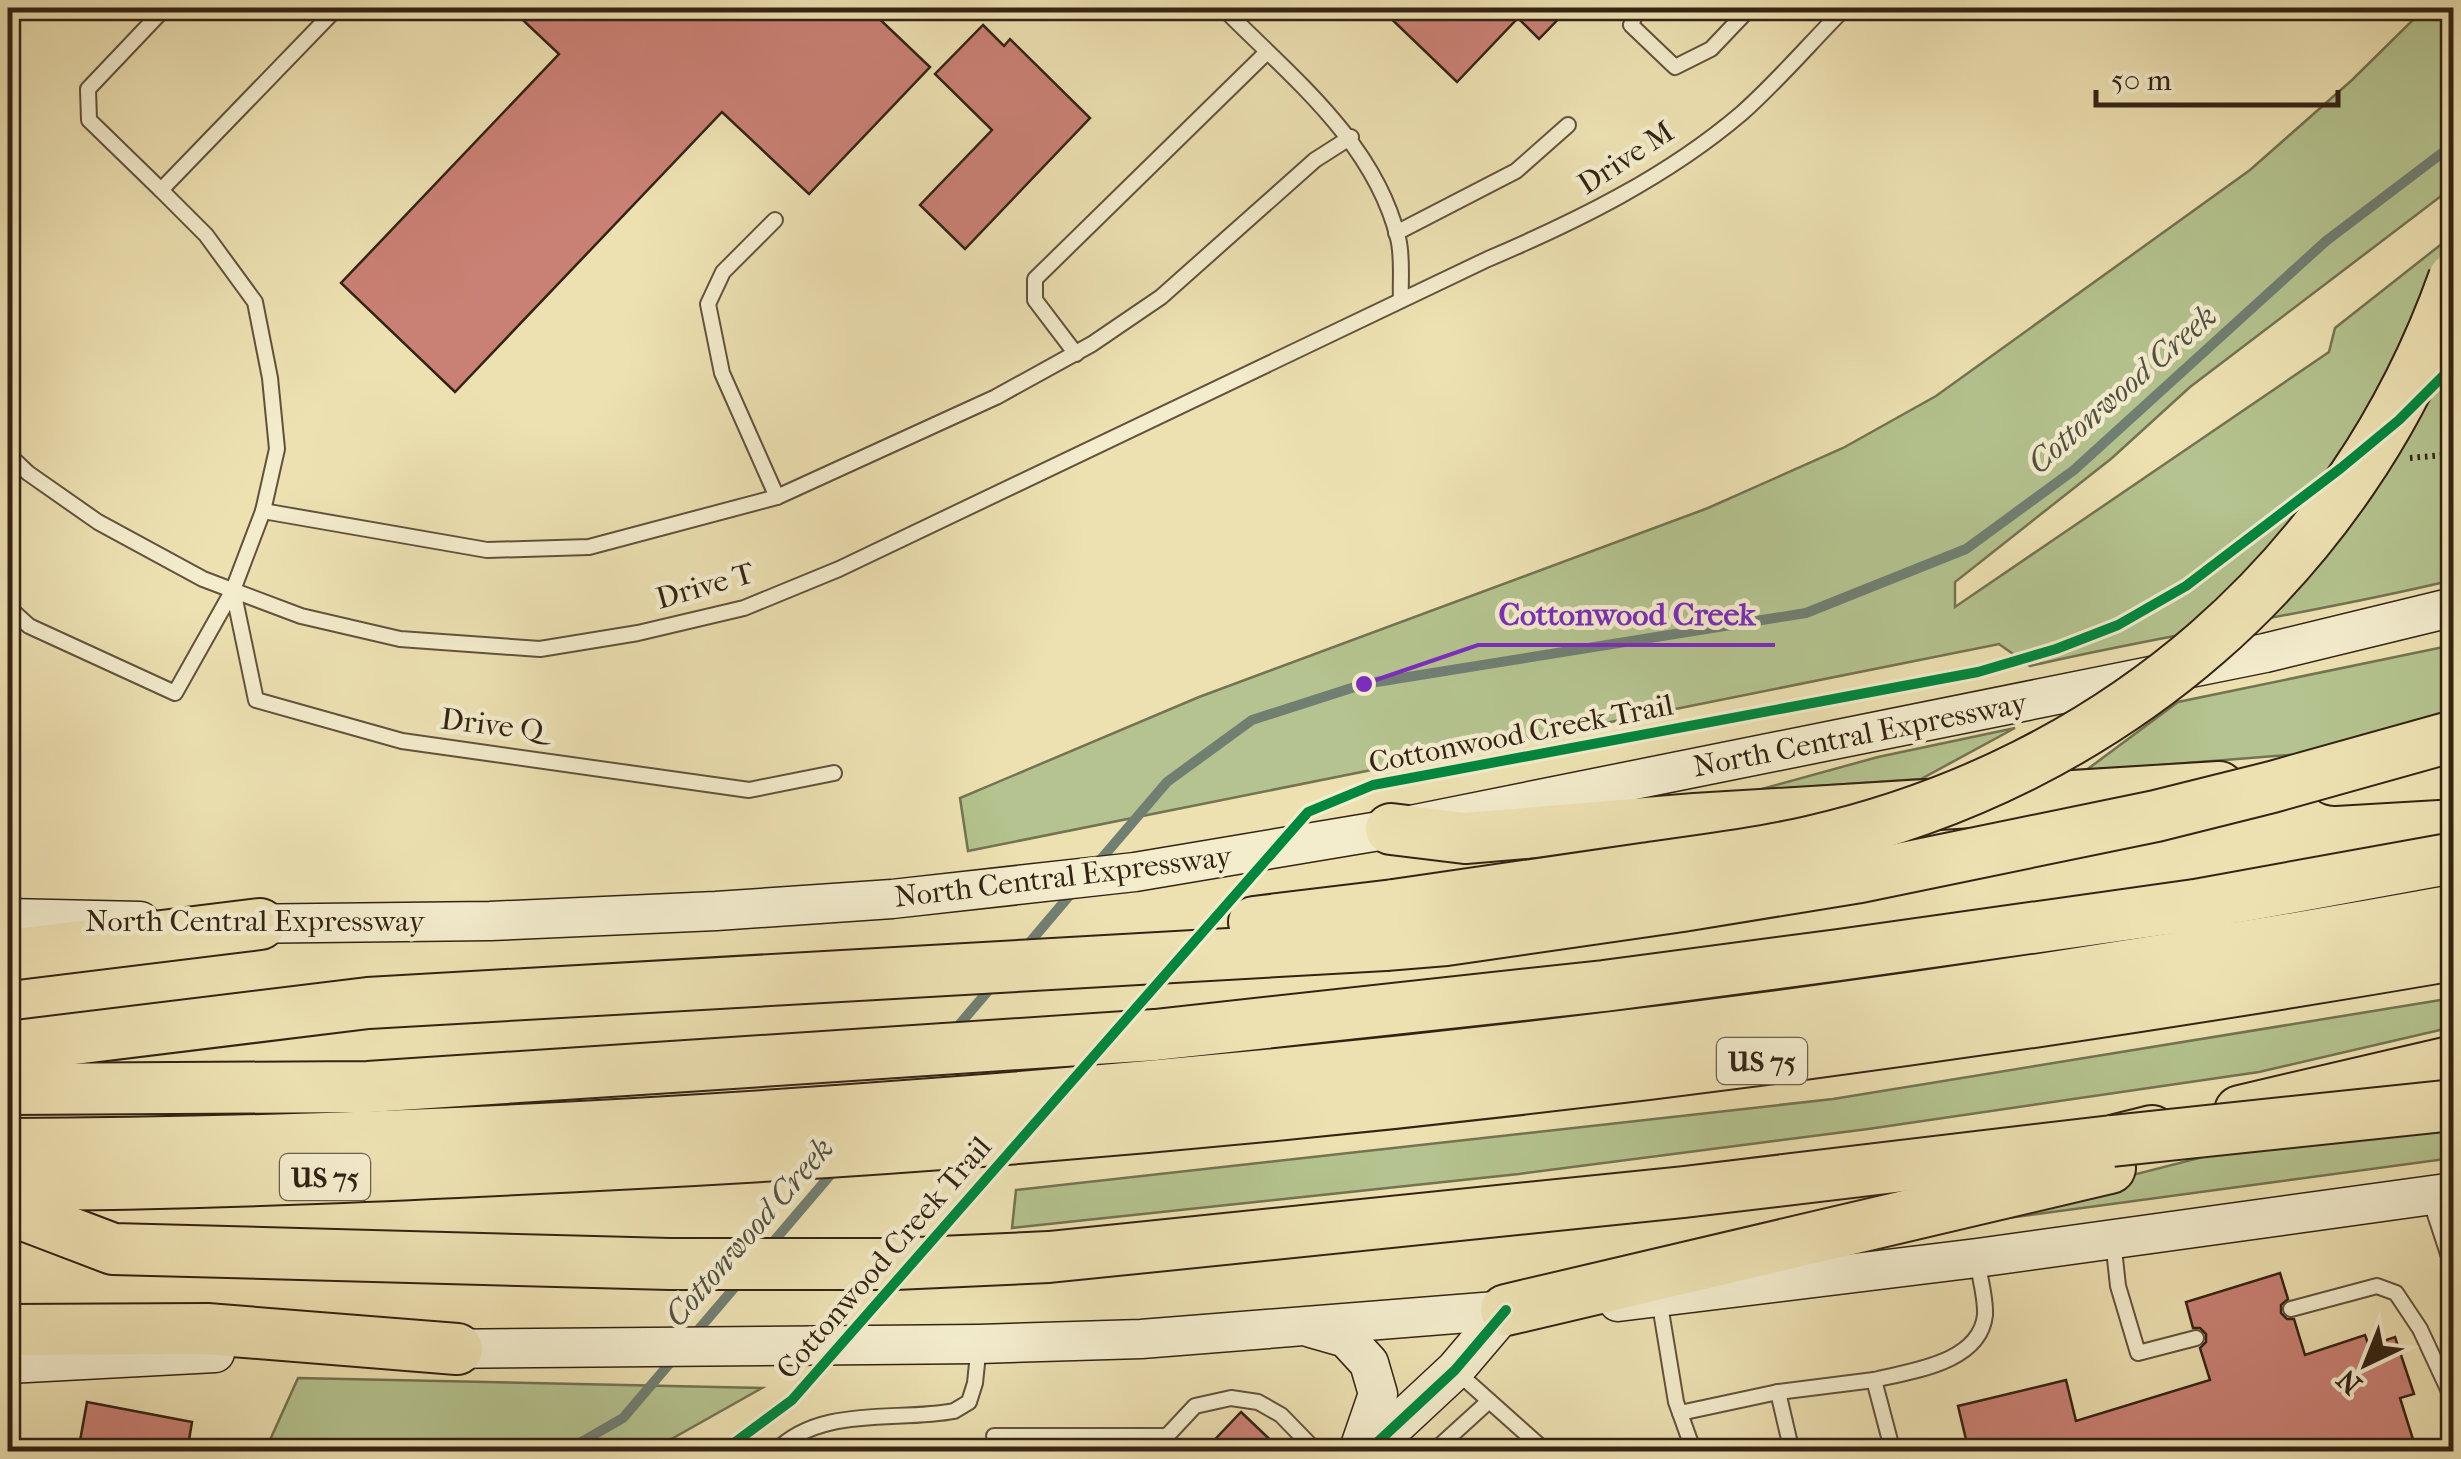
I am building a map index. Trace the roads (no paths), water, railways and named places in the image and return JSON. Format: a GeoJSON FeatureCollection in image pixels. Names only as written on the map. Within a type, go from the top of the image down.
{"type":"FeatureCollection","features":[{"type":"Feature","properties":{"kind":"highway"},"geometry":{"type":"LineString","coordinates":[[828,976],[1394,905],[1763,851],[1858,829],[1976,788],[2051,752],[2134,701],[2211,641],[2258,596],[2330,512],[2382,434],[2423,356],[2454,278]]}},
{"type":"Feature","properties":{"kind":"highway"},"geometry":{"type":"LineString","coordinates":[[8,1047],[368,1003],[1446,940],[1860,877],[2156,816],[2454,736]]}},
{"type":"Feature","properties":{"kind":"highway"},"geometry":{"type":"LineString","coordinates":[[1391,830],[1465,838],[1735,816],[2454,773]]}},
{"type":"Feature","properties":{"kind":"highway"},"geometry":{"type":"LineString","coordinates":[[8,1089],[368,1088],[1156,1035],[1838,956],[2195,905],[2454,858]]}},
{"type":"Feature","properties":{"kind":"highway"},"geometry":{"type":"LineString","coordinates":[[8,1144],[160,1143],[671,1124],[1300,1072],[1956,992],[2309,937],[2454,910]]}},
{"type":"Feature","properties":{"kind":"highway"},"geometry":{"type":"LineString","coordinates":[[8,955],[260,924]]}},
{"type":"Feature","properties":{"kind":"highway","name":"US 75"},"geometry":{"type":"LineString","coordinates":[[8,1185],[290,1178],[817,1154],[1338,1111],[1814,1055],[2454,955]]}},
{"type":"Feature","properties":{"kind":"highway"},"geometry":{"type":"LineString","coordinates":[[2112,1141],[2454,1061]]}},
{"type":"Feature","properties":{"kind":"highway"},"geometry":{"type":"LineString","coordinates":[[1506,1310],[2040,1186],[2454,1076]]}},
{"type":"Feature","properties":{"kind":"highway"},"geometry":{"type":"LineString","coordinates":[[8,1209],[113,1249],[791,1265],[959,1261],[1049,1257],[1684,1192],[2454,1105]]}},
{"type":"Feature","properties":{"kind":"highway"},"geometry":{"type":"LineString","coordinates":[[8,1330],[207,1329],[458,1349]]}},
{"type":"Feature","properties":{"kind":"main road","name":"North Central Expressway"},"geometry":{"type":"LineString","coordinates":[[8,918],[260,924],[490,922],[892,898],[1135,872],[1391,830],[2265,653],[2454,607]]}},
{"type":"Feature","properties":{"kind":"main road"},"geometry":{"type":"LineString","coordinates":[[8,1364],[169,1354],[1141,1339],[1659,1299],[2441,1193]]}},
{"type":"Feature","properties":{"kind":"main road"},"geometry":{"type":"LineString","coordinates":[[1366,1452],[1455,1370],[1506,1310]]}},
{"type":"Feature","properties":{"kind":"main road"},"geometry":{"type":"LineString","coordinates":[[1304,1326],[1346,1338],[1369,1363],[1378,1394],[1358,1452]]}},
{"type":"Feature","properties":{"kind":"lane"},"geometry":{"type":"LineString","coordinates":[[8,608],[29,626],[174,693],[233,590],[263,511],[277,450],[270,378],[255,302],[206,235],[89,120],[88,89],[166,8]]}},
{"type":"Feature","properties":{"kind":"lane"},"geometry":{"type":"LineString","coordinates":[[161,190],[337,8]]}},
{"type":"Feature","properties":{"kind":"lane"},"geometry":{"type":"LineString","coordinates":[[1223,8],[1351,137],[1380,191],[1396,233],[1401,300]]}},
{"type":"Feature","properties":{"kind":"lane"},"geometry":{"type":"LineString","coordinates":[[1638,8],[1631,25],[1675,66],[1712,49],[1750,8]]}},
{"type":"Feature","properties":{"kind":"lane","name":"Drive M"},"geometry":{"type":"LineString","coordinates":[[1401,300],[1586,217],[1674,162],[1741,113],[1845,8]]}},
{"type":"Feature","properties":{"kind":"lane"},"geometry":{"type":"LineString","coordinates":[[1076,354],[1035,300],[1035,279],[1268,52]]}},
{"type":"Feature","properties":{"kind":"lane"},"geometry":{"type":"LineString","coordinates":[[1396,233],[1516,171],[1568,125]]}},
{"type":"Feature","properties":{"kind":"lane"},"geometry":{"type":"LineString","coordinates":[[263,511],[403,537],[504,549],[589,547],[777,497],[996,397],[1076,354],[1160,296],[1315,160],[1351,137]]}},
{"type":"Feature","properties":{"kind":"lane"},"geometry":{"type":"LineString","coordinates":[[775,220],[723,272],[708,304],[722,373],[777,497]]}},
{"type":"Feature","properties":{"kind":"lane","name":"Drive T"},"geometry":{"type":"LineString","coordinates":[[8,454],[28,473],[98,522],[203,579],[301,616],[400,639],[540,650],[638,633],[744,608],[839,569],[1401,300]]}},
{"type":"Feature","properties":{"kind":"lane","name":"Drive Q"},"geometry":{"type":"LineString","coordinates":[[233,590],[256,700],[402,741],[748,790],[834,773]]}},
{"type":"Feature","properties":{"kind":"lane"},"geometry":{"type":"LineString","coordinates":[[2441,1193],[2454,1272]]}},
{"type":"Feature","properties":{"kind":"lane"},"geometry":{"type":"LineString","coordinates":[[2112,1239],[2118,1286],[2138,1353],[2196,1338]]}},
{"type":"Feature","properties":{"kind":"lane"},"geometry":{"type":"LineString","coordinates":[[1680,1413],[1936,1366],[1970,1344],[1985,1317],[1977,1258]]}},
{"type":"Feature","properties":{"kind":"lane"},"geometry":{"type":"LineString","coordinates":[[2291,1309],[2376,1286],[2396,1294],[2420,1330],[2453,1401]]}},
{"type":"Feature","properties":{"kind":"lane"},"geometry":{"type":"LineString","coordinates":[[1659,1299],[1680,1413],[1694,1452]]}},
{"type":"Feature","properties":{"kind":"lane"},"geometry":{"type":"LineString","coordinates":[[780,1446],[835,1420],[954,1411],[969,1402],[975,1383],[963,1344]]}},
{"type":"Feature","properties":{"kind":"lane"},"geometry":{"type":"LineString","coordinates":[[1455,1370],[1541,1447],[1536,1452]]}},
{"type":"Feature","properties":{"kind":"lane"},"geometry":{"type":"LineString","coordinates":[[1874,1380],[1893,1452]]}},
{"type":"Feature","properties":{"kind":"lane"},"geometry":{"type":"LineString","coordinates":[[1778,1392],[1792,1452]]}},
{"type":"Feature","properties":{"kind":"lane"},"geometry":{"type":"LineString","coordinates":[[1152,1452],[1195,1406],[1231,1398],[1258,1402],[1281,1414],[1317,1452]]}},
{"type":"Feature","properties":{"kind":"lane"},"geometry":{"type":"LineString","coordinates":[[1433,1452],[1489,1401]]}},
{"type":"Feature","properties":{"kind":"lane"},"geometry":{"type":"LineString","coordinates":[[1011,1452],[994,1436],[1165,1436]]}},
{"type":"Feature","properties":{"kind":"waterway","name":"Cottonwood Creek"},"geometry":{"type":"LineString","coordinates":[[1096,865],[1167,782],[1252,720],[1364,684],[1806,613],[1966,549],[2074,470],[2326,241],[2454,144]]}},
{"type":"Feature","properties":{"kind":"waterway","name":"Cottonwood Creek"},"geometry":{"type":"LineString","coordinates":[[1025,948],[1075,889]]}},
{"type":"Feature","properties":{"kind":"waterway","name":"Cottonwood Creek"},"geometry":{"type":"LineString","coordinates":[[953,1032],[994,984]]}},
{"type":"Feature","properties":{"kind":"waterway","name":"Cottonwood Creek"},"geometry":{"type":"LineString","coordinates":[[768,1248],[838,1166]]}},
{"type":"Feature","properties":{"kind":"waterway","name":"Cottonwood Creek"},"geometry":{"type":"LineString","coordinates":[[693,1336],[741,1280]]}},
{"type":"Feature","properties":{"kind":"waterway","name":"Cottonwood Creek"},"geometry":{"type":"LineString","coordinates":[[564,1452],[623,1418],[676,1356]]}},
{"type":"Feature","properties":{"kind":"place","name":"Cottonwood Creek"},"geometry":{"type":"Point","coordinates":[1364,684]}}]}
